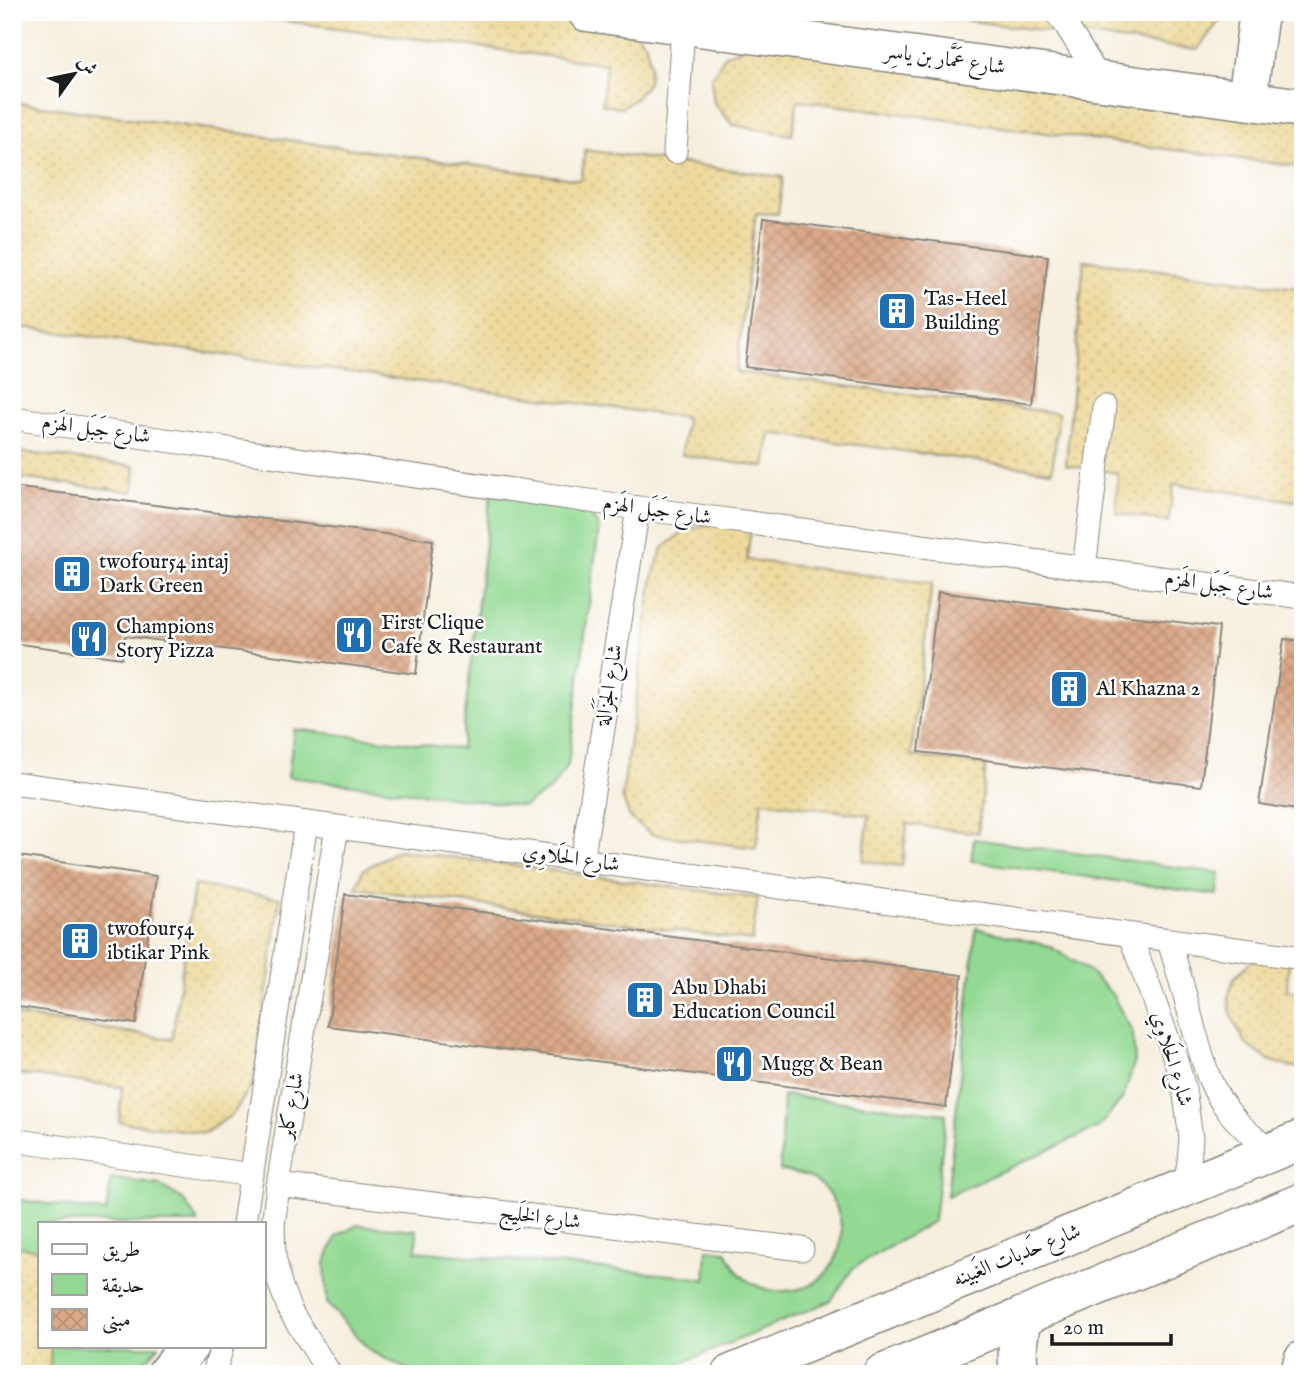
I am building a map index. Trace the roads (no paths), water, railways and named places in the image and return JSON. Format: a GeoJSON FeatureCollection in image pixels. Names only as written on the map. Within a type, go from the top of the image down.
{"type":"FeatureCollection","features":[{"type":"Feature","properties":{"kind":"street","name":"شارع عَمَّار بن ياسِر"},"geometry":{"type":"LineString","coordinates":[[587,12],[1303,108]]}},
{"type":"Feature","properties":{"kind":"street"},"geometry":{"type":"LineString","coordinates":[[1247,100],[1259,12]]}},
{"type":"Feature","properties":{"kind":"street","name":"شارع حَدبات الغَبينه"},"geometry":{"type":"LineString","coordinates":[[731,1374],[1288,1145]]}},
{"type":"Feature","properties":{"kind":"street"},"geometry":{"type":"LineString","coordinates":[[888,1371],[1303,1202]]}},
{"type":"Feature","properties":{"kind":"street"},"geometry":{"type":"LineString","coordinates":[[1020,1374],[1018,1333],[1024,1316]]}},
{"type":"Feature","properties":{"kind":"street"},"geometry":{"type":"LineString","coordinates":[[166,1374],[187,1348]]}},
{"type":"Feature","properties":{"kind":"street"},"geometry":{"type":"LineString","coordinates":[[1300,1374],[1303,1360]]}},
{"type":"Feature","properties":{"kind":"street"},"geometry":{"type":"LineString","coordinates":[[888,1371],[944,1371],[955,1374]]}},
{"type":"Feature","properties":{"kind":"lane"},"geometry":{"type":"LineString","coordinates":[[1055,12],[1101,81]]}},
{"type":"Feature","properties":{"kind":"lane"},"geometry":{"type":"LineString","coordinates":[[675,152],[682,25]]}},
{"type":"Feature","properties":{"kind":"lane"},"geometry":{"type":"LineString","coordinates":[[1084,568],[1104,407]]}},
{"type":"Feature","properties":{"kind":"lane","name":"شارع جَبَل الهَزم"},"geometry":{"type":"LineString","coordinates":[[12,418],[638,508],[1303,597]]}},
{"type":"Feature","properties":{"kind":"lane","name":"شارع الجَزَالة"},"geometry":{"type":"LineString","coordinates":[[582,861],[638,508]]}},
{"type":"Feature","properties":{"kind":"lane","name":"شارع الحَلاوِي"},"geometry":{"type":"LineString","coordinates":[[12,783],[1303,958]]}},
{"type":"Feature","properties":{"kind":"lane","name":"شارع كابر"},"geometry":{"type":"LineString","coordinates":[[244,1222],[306,823]]}},
{"type":"Feature","properties":{"kind":"lane","name":"شارع كابر"},"geometry":{"type":"LineString","coordinates":[[330,1374],[290,1311],[274,1256],[273,1226],[337,827]]}},
{"type":"Feature","properties":{"kind":"lane","name":"شارع الحَلاوِي"},"geometry":{"type":"LineString","coordinates":[[1130,935],[1184,1088],[1191,1138],[1185,1187]]}},
{"type":"Feature","properties":{"kind":"lane","name":"شارع الحَلاوِي"},"geometry":{"type":"LineString","coordinates":[[1170,941],[1205,1067],[1224,1107],[1255,1139],[1288,1145]]}},
{"type":"Feature","properties":{"kind":"lane"},"geometry":{"type":"LineString","coordinates":[[12,1140],[252,1175]]}},
{"type":"Feature","properties":{"kind":"lane","name":"شارع الخَلِيج"},"geometry":{"type":"LineString","coordinates":[[278,1185],[802,1249]]}},
{"type":"Feature","properties":{"kind":"lane"},"geometry":{"type":"LineString","coordinates":[[214,1374],[221,1348]]}},
{"type":"Feature","properties":{"kind":"place","name":"Tas-Heel Building"},"geometry":{"type":"Point","coordinates":[897,311]}},
{"type":"Feature","properties":{"kind":"place","name":"twofour54 intaj Dark Green"},"geometry":{"type":"Point","coordinates":[72,574]}},
{"type":"Feature","properties":{"kind":"place","name":"First Clique Cafe & Restaurant"},"geometry":{"type":"Point","coordinates":[354,635]}},
{"type":"Feature","properties":{"kind":"place","name":"Champions Story Pizza"},"geometry":{"type":"Point","coordinates":[89,639]}},
{"type":"Feature","properties":{"kind":"place","name":"Al Khazna 2"},"geometry":{"type":"Point","coordinates":[1069,689]}},
{"type":"Feature","properties":{"kind":"place","name":"twofour54 ibtikar Pink"},"geometry":{"type":"Point","coordinates":[80,941]}},
{"type":"Feature","properties":{"kind":"place","name":"Abu Dhabi Education Council"},"geometry":{"type":"Point","coordinates":[645,1000]}},
{"type":"Feature","properties":{"kind":"place","name":"Mugg & Bean"},"geometry":{"type":"Point","coordinates":[734,1064]}}]}
